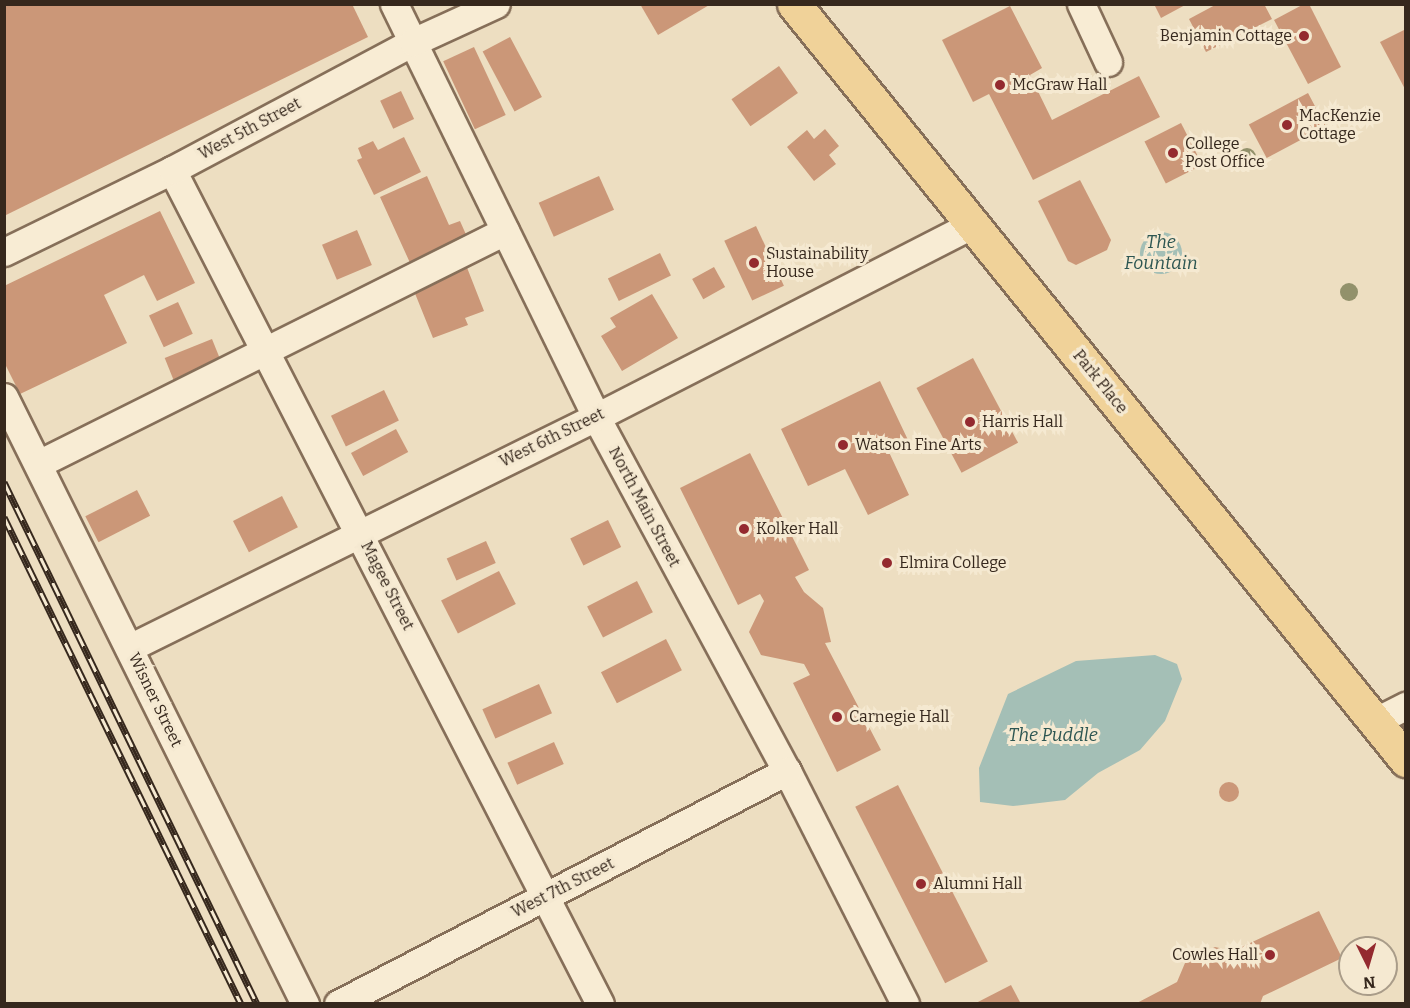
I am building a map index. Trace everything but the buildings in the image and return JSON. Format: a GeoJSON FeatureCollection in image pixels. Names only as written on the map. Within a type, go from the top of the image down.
{"type":"FeatureCollection","features":[{"type":"Feature","properties":{"kind":"main road","name":"Park Place"},"geometry":{"type":"LineString","coordinates":[[794,4],[1406,760]]}},
{"type":"Feature","properties":{"kind":"street","name":"North Main Street"},"geometry":{"type":"LineString","coordinates":[[394,4],[596,417],[787,771],[904,1004]]}},
{"type":"Feature","properties":{"kind":"street","name":"West 5th Street"},"geometry":{"type":"LineString","coordinates":[[4,252],[172,170],[414,42],[496,4]]}},
{"type":"Feature","properties":{"kind":"street"},"geometry":{"type":"LineString","coordinates":[[1081,4],[1108,62]]}},
{"type":"Feature","properties":{"kind":"street","name":"Magee Street"},"geometry":{"type":"LineString","coordinates":[[172,170],[600,1004]]}},
{"type":"Feature","properties":{"kind":"street","name":"West 6th Street"},"geometry":{"type":"LineString","coordinates":[[129,648],[359,531],[596,417],[972,225]]}},
{"type":"Feature","properties":{"kind":"street"},"geometry":{"type":"LineString","coordinates":[[38,464],[505,231]]}},
{"type":"Feature","properties":{"kind":"street","name":"Wisner Street"},"geometry":{"type":"LineString","coordinates":[[4,397],[305,1004]]}},
{"type":"Feature","properties":{"kind":"street"},"geometry":{"type":"LineString","coordinates":[[1374,722],[1406,706]]}},
{"type":"Feature","properties":{"kind":"street","name":"West 7th Street"},"geometry":{"type":"LineString","coordinates":[[339,1004],[787,771]]}},
{"type":"Feature","properties":{"kind":"water","name":"The Fountain"},"geometry":{"type":"Polygon","coordinates":[[[1161,232],[1169,233],[1176,238],[1181,245],[1181,261],[1176,268],[1169,273],[1161,274],[1153,273],[1146,268],[1141,261],[1140,253],[1141,245],[1146,238],[1153,233],[1161,232]]]}},
{"type":"Feature","properties":{"kind":"water","name":"The Puddle"},"geometry":{"type":"Polygon","coordinates":[[[1155,655],[1177,664],[1182,679],[1165,721],[1140,750],[1098,773],[1065,800],[1013,806],[980,802],[979,768],[1008,694],[1076,661],[1155,655]]]}},
{"type":"Feature","properties":{"kind":"railway"},"geometry":{"type":"LineString","coordinates":[[4,482],[257,1004]]}},
{"type":"Feature","properties":{"kind":"railway"},"geometry":{"type":"LineString","coordinates":[[4,517],[241,1004]]}},
{"type":"Feature","properties":{"kind":"place","name":"Benjamin Cottage"},"geometry":{"type":"Point","coordinates":[1304,36]}},
{"type":"Feature","properties":{"kind":"place","name":"McGraw Hall"},"geometry":{"type":"Point","coordinates":[1000,85]}},
{"type":"Feature","properties":{"kind":"place","name":"MacKenzie Cottage"},"geometry":{"type":"Point","coordinates":[1287,125]}},
{"type":"Feature","properties":{"kind":"place","name":"College Post Office"},"geometry":{"type":"Point","coordinates":[1173,153]}},
{"type":"Feature","properties":{"kind":"place","name":"Sustainability House"},"geometry":{"type":"Point","coordinates":[754,263]}},
{"type":"Feature","properties":{"kind":"place","name":"Harris Hall"},"geometry":{"type":"Point","coordinates":[970,422]}},
{"type":"Feature","properties":{"kind":"place","name":"Watson Fine Arts"},"geometry":{"type":"Point","coordinates":[843,445]}},
{"type":"Feature","properties":{"kind":"place","name":"Kolker Hall"},"geometry":{"type":"Point","coordinates":[744,529]}},
{"type":"Feature","properties":{"kind":"place","name":"Elmira College"},"geometry":{"type":"Point","coordinates":[887,563]}},
{"type":"Feature","properties":{"kind":"place","name":"Carnegie Hall"},"geometry":{"type":"Point","coordinates":[837,717]}},
{"type":"Feature","properties":{"kind":"place","name":"Alumni Hall"},"geometry":{"type":"Point","coordinates":[921,884]}},
{"type":"Feature","properties":{"kind":"place","name":"Cowles Hall"},"geometry":{"type":"Point","coordinates":[1270,955]}}]}
